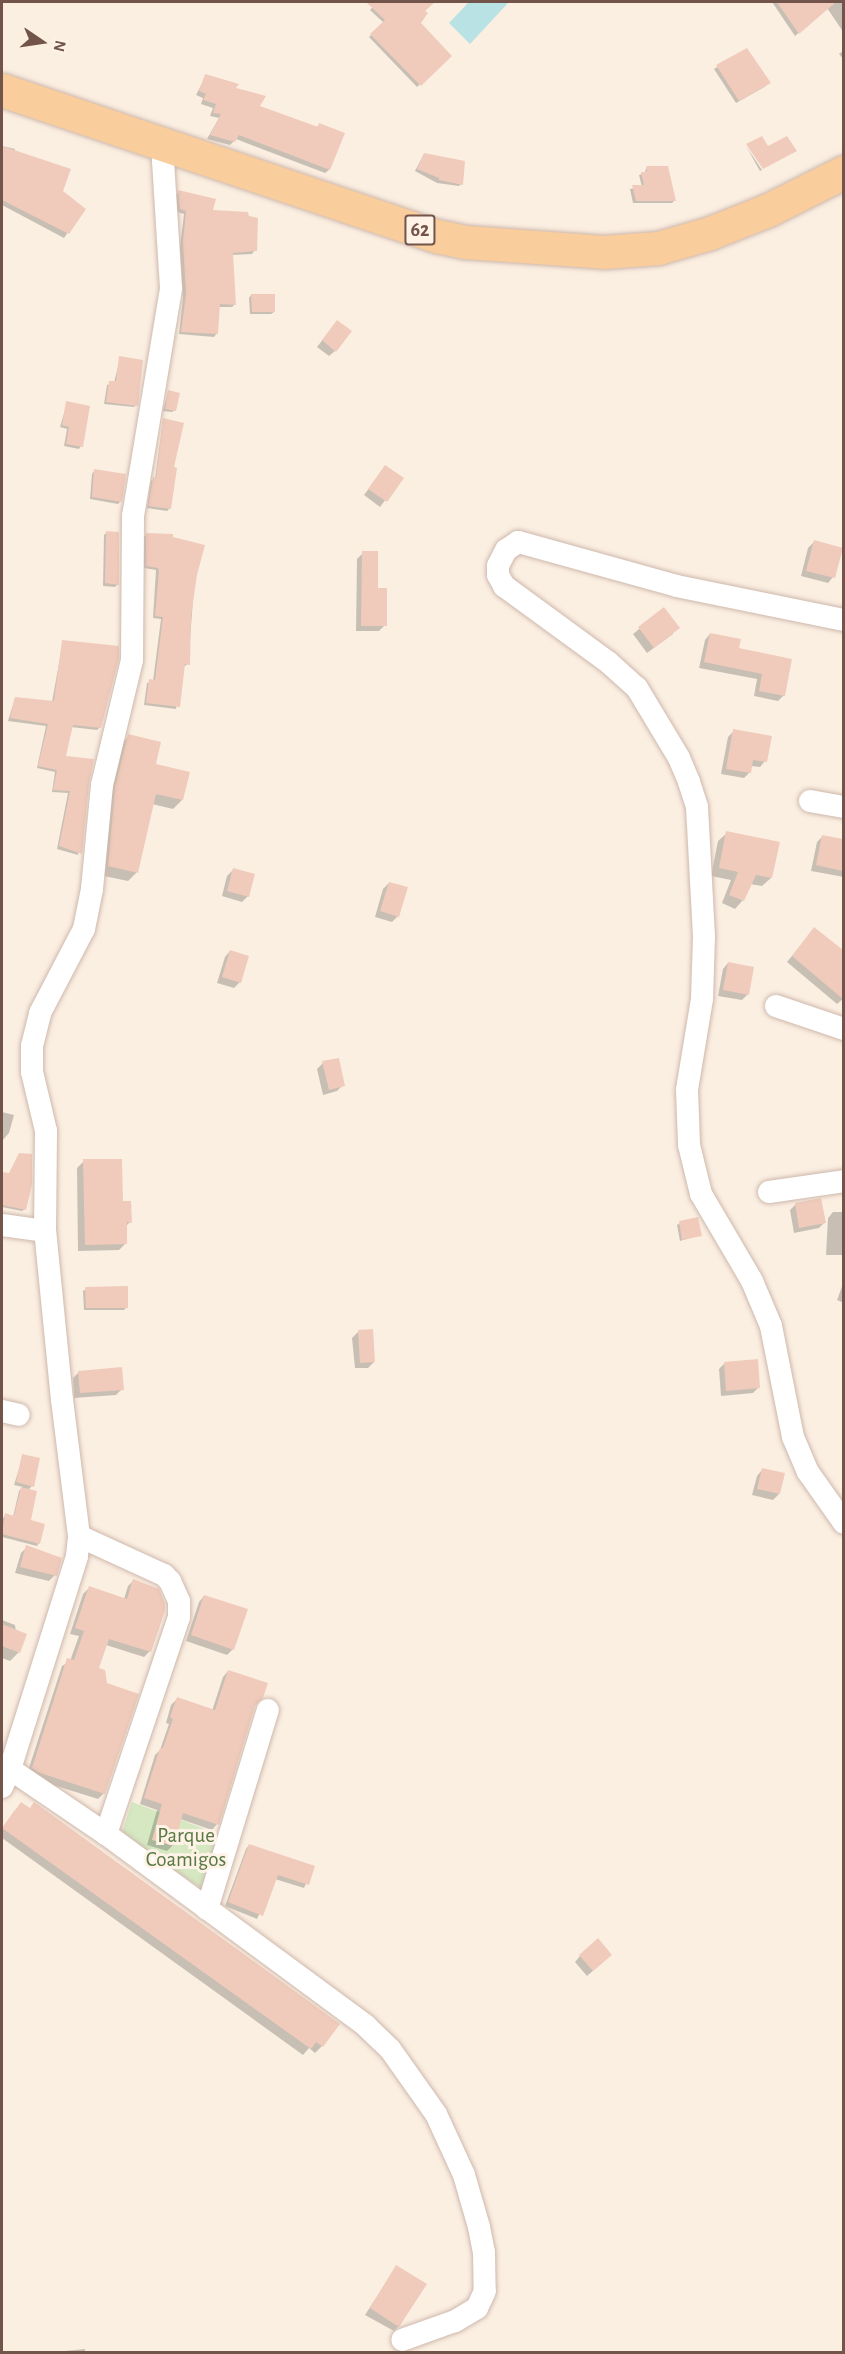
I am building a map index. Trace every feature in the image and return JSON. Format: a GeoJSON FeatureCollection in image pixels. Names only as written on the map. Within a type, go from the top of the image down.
{"type":"FeatureCollection","features":[{"type":"Feature","properties":{"kind":"main road","name":"62"},"geometry":{"type":"LineString","coordinates":[[2,90],[162,146],[437,236],[466,242],[604,252],[658,248],[710,233],[768,210],[843,172]]}},
{"type":"Feature","properties":{"kind":"street"},"geometry":{"type":"LineString","coordinates":[[162,146],[171,288],[134,516],[132,660],[102,785],[92,890],[84,929],[40,1014],[32,1047],[32,1072],[46,1131],[45,1231],[62,1400],[79,1536],[74,1570],[6,1778],[106,1834],[377,2036],[390,2049],[436,2114],[464,2175],[479,2227],[484,2252],[485,2291],[477,2308],[455,2321],[402,2340]]}},
{"type":"Feature","properties":{"kind":"street"},"geometry":{"type":"LineString","coordinates":[[840,1514],[808,1472],[793,1437],[767,1315],[752,1281],[701,1194],[689,1145],[687,1090],[702,999],[704,936],[697,807],[689,782],[679,758],[637,688],[608,662],[504,586],[498,575],[498,566],[506,550],[518,543],[676,586],[843,620]]}},
{"type":"Feature","properties":{"kind":"street"},"geometry":{"type":"LineString","coordinates":[[810,801],[843,807]]}},
{"type":"Feature","properties":{"kind":"street"},"geometry":{"type":"LineString","coordinates":[[776,1006],[843,1029]]}},
{"type":"Feature","properties":{"kind":"street"},"geometry":{"type":"LineString","coordinates":[[769,1192],[843,1181]]}},
{"type":"Feature","properties":{"kind":"street"},"geometry":{"type":"LineString","coordinates":[[2,1225],[45,1231]]}},
{"type":"Feature","properties":{"kind":"street"},"geometry":{"type":"LineString","coordinates":[[79,1536],[164,1575],[170,1581],[179,1602],[179,1617],[106,1834]]}},
{"type":"Feature","properties":{"kind":"street"},"geometry":{"type":"LineString","coordinates":[[207,1909],[268,1710]]}},
{"type":"Feature","properties":{"kind":"green space","name":"Parque Coamigos"},"geometry":{"type":"Polygon","coordinates":[[[132,1802],[219,1834],[204,1890],[121,1835],[132,1802]]]}},
{"type":"Feature","properties":{"kind":"water"},"geometry":{"type":"Polygon","coordinates":[[[469,2],[509,2],[470,44],[449,23],[469,2]]]}},
{"type":"Feature","properties":{"kind":"building"},"geometry":{"type":"Polygon","coordinates":[[[366,2],[435,2],[425,11],[428,13],[421,23],[452,56],[421,86],[370,34],[385,20],[366,2]]]}},
{"type":"Feature","properties":{"kind":"building"},"geometry":{"type":"Polygon","coordinates":[[[777,2],[836,2],[799,34],[777,2]]]}},
{"type":"Feature","properties":{"kind":"building"},"geometry":{"type":"Polygon","coordinates":[[[747,48],[771,83],[739,101],[716,65],[747,48]]]}},
{"type":"Feature","properties":{"kind":"building"},"geometry":{"type":"Polygon","coordinates":[[[205,74],[239,84],[236,88],[266,96],[260,106],[318,127],[319,123],[345,133],[330,170],[239,135],[235,142],[210,135],[221,114],[213,113],[216,104],[203,100],[206,94],[199,91],[205,74]]]}},
{"type":"Feature","properties":{"kind":"building"},"geometry":{"type":"Polygon","coordinates":[[[762,136],[768,146],[787,136],[797,151],[763,169],[746,144],[762,136]]]}},
{"type":"Feature","properties":{"kind":"building"},"geometry":{"type":"Polygon","coordinates":[[[2,146],[71,169],[63,191],[86,209],[69,234],[2,200],[2,146]]]}},
{"type":"Feature","properties":{"kind":"building"},"geometry":{"type":"Polygon","coordinates":[[[424,153],[465,161],[463,185],[439,180],[417,169],[424,153]]]}},
{"type":"Feature","properties":{"kind":"building"},"geometry":{"type":"Polygon","coordinates":[[[646,166],[668,166],[676,201],[636,201],[632,185],[644,185],[641,172],[647,172],[646,166]]]}},
{"type":"Feature","properties":{"kind":"building"},"geometry":{"type":"Polygon","coordinates":[[[178,190],[216,199],[213,210],[248,212],[249,216],[258,218],[257,251],[233,253],[236,305],[220,304],[218,334],[181,332],[186,294],[183,242],[186,211],[180,209],[178,190]]]}},
{"type":"Feature","properties":{"kind":"building"},"geometry":{"type":"Polygon","coordinates":[[[251,294],[275,294],[275,312],[252,312],[251,294]]]}},
{"type":"Feature","properties":{"kind":"building"},"geometry":{"type":"Polygon","coordinates":[[[337,320],[352,331],[336,352],[322,340],[337,320]]]}},
{"type":"Feature","properties":{"kind":"building"},"geometry":{"type":"Polygon","coordinates":[[[119,356],[143,360],[138,406],[106,402],[109,381],[116,381],[119,356]]]}},
{"type":"Feature","properties":{"kind":"building"},"geometry":{"type":"Polygon","coordinates":[[[168,390],[180,393],[176,411],[165,409],[168,390]]]}},
{"type":"Feature","properties":{"kind":"building"},"geometry":{"type":"Polygon","coordinates":[[[66,401],[90,406],[83,447],[66,444],[69,427],[62,425],[66,401]]]}},
{"type":"Feature","properties":{"kind":"building"},"geometry":{"type":"Polygon","coordinates":[[[163,418],[184,423],[174,467],[177,468],[171,509],[148,506],[153,477],[156,478],[163,418]]]}},
{"type":"Feature","properties":{"kind":"building"},"geometry":{"type":"Polygon","coordinates":[[[385,465],[404,478],[387,502],[368,489],[385,465]]]}},
{"type":"Feature","properties":{"kind":"building"},"geometry":{"type":"Polygon","coordinates":[[[94,469],[126,474],[122,502],[92,497],[94,469]]]}},
{"type":"Feature","properties":{"kind":"building"},"geometry":{"type":"Polygon","coordinates":[[[106,531],[119,532],[119,585],[105,583],[106,531]]]}},
{"type":"Feature","properties":{"kind":"building"},"geometry":{"type":"Polygon","coordinates":[[[146,533],[173,534],[173,537],[205,545],[197,575],[191,616],[190,665],[185,664],[180,707],[146,703],[149,679],[155,680],[163,617],[155,616],[159,571],[158,568],[146,566],[146,533]]]}},
{"type":"Feature","properties":{"kind":"building"},"geometry":{"type":"Polygon","coordinates":[[[814,540],[843,548],[835,578],[806,571],[814,540]]]}},
{"type":"Feature","properties":{"kind":"building"},"geometry":{"type":"Polygon","coordinates":[[[362,551],[378,551],[378,588],[387,588],[387,626],[361,626],[362,551]]]}},
{"type":"Feature","properties":{"kind":"building"},"geometry":{"type":"Polygon","coordinates":[[[664,607],[680,628],[654,648],[638,627],[664,607]]]}},
{"type":"Feature","properties":{"kind":"building"},"geometry":{"type":"Polygon","coordinates":[[[710,633],[741,639],[739,648],[792,659],[785,696],[759,691],[762,674],[704,662],[710,633]]]}},
{"type":"Feature","properties":{"kind":"building"},"geometry":{"type":"Polygon","coordinates":[[[62,640],[119,646],[119,658],[101,728],[73,725],[66,756],[94,759],[89,784],[82,854],[59,846],[70,791],[53,790],[57,770],[38,766],[48,724],[10,718],[15,697],[54,701],[62,640]]]}},
{"type":"Feature","properties":{"kind":"building"},"geometry":{"type":"Polygon","coordinates":[[[733,729],[772,736],[767,762],[753,760],[751,773],[726,769],[733,729]]]}},
{"type":"Feature","properties":{"kind":"building"},"geometry":{"type":"Polygon","coordinates":[[[128,734],[161,742],[156,764],[190,772],[183,800],[156,794],[138,873],[108,866],[115,787],[128,734]]]}},
{"type":"Feature","properties":{"kind":"building"},"geometry":{"type":"Polygon","coordinates":[[[726,831],[780,842],[772,878],[756,875],[744,901],[729,895],[738,872],[719,868],[726,831]]]}},
{"type":"Feature","properties":{"kind":"building"},"geometry":{"type":"Polygon","coordinates":[[[822,835],[843,839],[843,871],[816,865],[822,835]]]}},
{"type":"Feature","properties":{"kind":"building"},"geometry":{"type":"Polygon","coordinates":[[[233,868],[255,874],[249,897],[227,891],[233,868]]]}},
{"type":"Feature","properties":{"kind":"building"},"geometry":{"type":"Polygon","coordinates":[[[389,882],[408,887],[399,917],[380,911],[389,882]]]}},
{"type":"Feature","properties":{"kind":"building"},"geometry":{"type":"Polygon","coordinates":[[[814,927],[843,950],[843,999],[792,956],[814,927]]]}},
{"type":"Feature","properties":{"kind":"building"},"geometry":{"type":"Polygon","coordinates":[[[230,950],[249,956],[241,983],[222,977],[230,950]]]}},
{"type":"Feature","properties":{"kind":"building"},"geometry":{"type":"Polygon","coordinates":[[[728,962],[754,967],[749,995],[723,990],[728,962]]]}},
{"type":"Feature","properties":{"kind":"building"},"geometry":{"type":"Polygon","coordinates":[[[339,1058],[345,1086],[329,1090],[322,1061],[339,1058]]]}},
{"type":"Feature","properties":{"kind":"building"},"geometry":{"type":"Polygon","coordinates":[[[19,1153],[32,1154],[32,1184],[26,1210],[2,1205],[2,1172],[9,1173],[19,1153]]]}},
{"type":"Feature","properties":{"kind":"building"},"geometry":{"type":"Polygon","coordinates":[[[83,1159],[122,1159],[123,1201],[131,1201],[132,1223],[127,1222],[127,1244],[85,1245],[83,1159]]]}},
{"type":"Feature","properties":{"kind":"building"},"geometry":{"type":"Polygon","coordinates":[[[821,1198],[826,1223],[799,1228],[795,1203],[821,1198]]]}},
{"type":"Feature","properties":{"kind":"building"},"geometry":{"type":"Polygon","coordinates":[[[698,1217],[702,1236],[682,1240],[679,1221],[698,1217]]]}},
{"type":"Feature","properties":{"kind":"building"},"geometry":{"type":"Polygon","coordinates":[[[128,1286],[128,1308],[86,1308],[85,1287],[128,1286]]]}},
{"type":"Feature","properties":{"kind":"building"},"geometry":{"type":"Polygon","coordinates":[[[373,1329],[375,1362],[360,1363],[358,1330],[373,1329]]]}},
{"type":"Feature","properties":{"kind":"building"},"geometry":{"type":"Polygon","coordinates":[[[758,1359],[760,1388],[726,1391],[724,1362],[758,1359]]]}},
{"type":"Feature","properties":{"kind":"building"},"geometry":{"type":"Polygon","coordinates":[[[122,1367],[124,1390],[80,1393],[78,1371],[122,1367]]]}},
{"type":"Feature","properties":{"kind":"building"},"geometry":{"type":"Polygon","coordinates":[[[22,1454],[40,1458],[34,1487],[16,1482],[22,1454]]]}},
{"type":"Feature","properties":{"kind":"building"},"geometry":{"type":"Polygon","coordinates":[[[762,1468],[785,1473],[780,1494],[757,1489],[762,1468]]]}},
{"type":"Feature","properties":{"kind":"building"},"geometry":{"type":"Polygon","coordinates":[[[21,1487],[37,1491],[31,1520],[45,1524],[40,1544],[2,1534],[5,1513],[14,1516],[21,1487]]]}},
{"type":"Feature","properties":{"kind":"building"},"geometry":{"type":"Polygon","coordinates":[[[26,1545],[62,1558],[57,1576],[20,1567],[26,1545]]]}},
{"type":"Feature","properties":{"kind":"building"},"geometry":{"type":"Polygon","coordinates":[[[133,1579],[159,1589],[165,1604],[165,1611],[151,1652],[109,1639],[99,1668],[105,1670],[107,1683],[139,1694],[105,1794],[40,1773],[32,1768],[67,1658],[74,1660],[84,1631],[75,1628],[89,1586],[127,1599],[133,1579]]]}},
{"type":"Feature","properties":{"kind":"building"},"geometry":{"type":"Polygon","coordinates":[[[204,1595],[248,1609],[234,1650],[191,1635],[204,1595]]]}},
{"type":"Feature","properties":{"kind":"building"},"geometry":{"type":"Polygon","coordinates":[[[2,1624],[27,1634],[20,1653],[2,1646],[2,1624]]]}},
{"type":"Feature","properties":{"kind":"building"},"geometry":{"type":"Polygon","coordinates":[[[228,1670],[268,1683],[263,1698],[255,1706],[219,1825],[183,1813],[174,1846],[152,1840],[162,1804],[144,1798],[160,1748],[163,1748],[173,1719],[170,1717],[177,1697],[215,1710],[228,1670]]]}},
{"type":"Feature","properties":{"kind":"building"},"geometry":{"type":"Polygon","coordinates":[[[21,1802],[30,1808],[34,1802],[340,2024],[323,2047],[316,2042],[311,2049],[2,1828],[21,1802]]]}},
{"type":"Feature","properties":{"kind":"building"},"geometry":{"type":"Polygon","coordinates":[[[249,1844],[315,1866],[309,1885],[278,1875],[263,1916],[228,1902],[249,1844]]]}},
{"type":"Feature","properties":{"kind":"building"},"geometry":{"type":"Polygon","coordinates":[[[598,1938],[612,1955],[593,1971],[579,1955],[598,1938]]]}},
{"type":"Feature","properties":{"kind":"building"},"geometry":{"type":"Polygon","coordinates":[[[396,2265],[427,2284],[399,2327],[370,2308],[396,2265]]]}}]}
